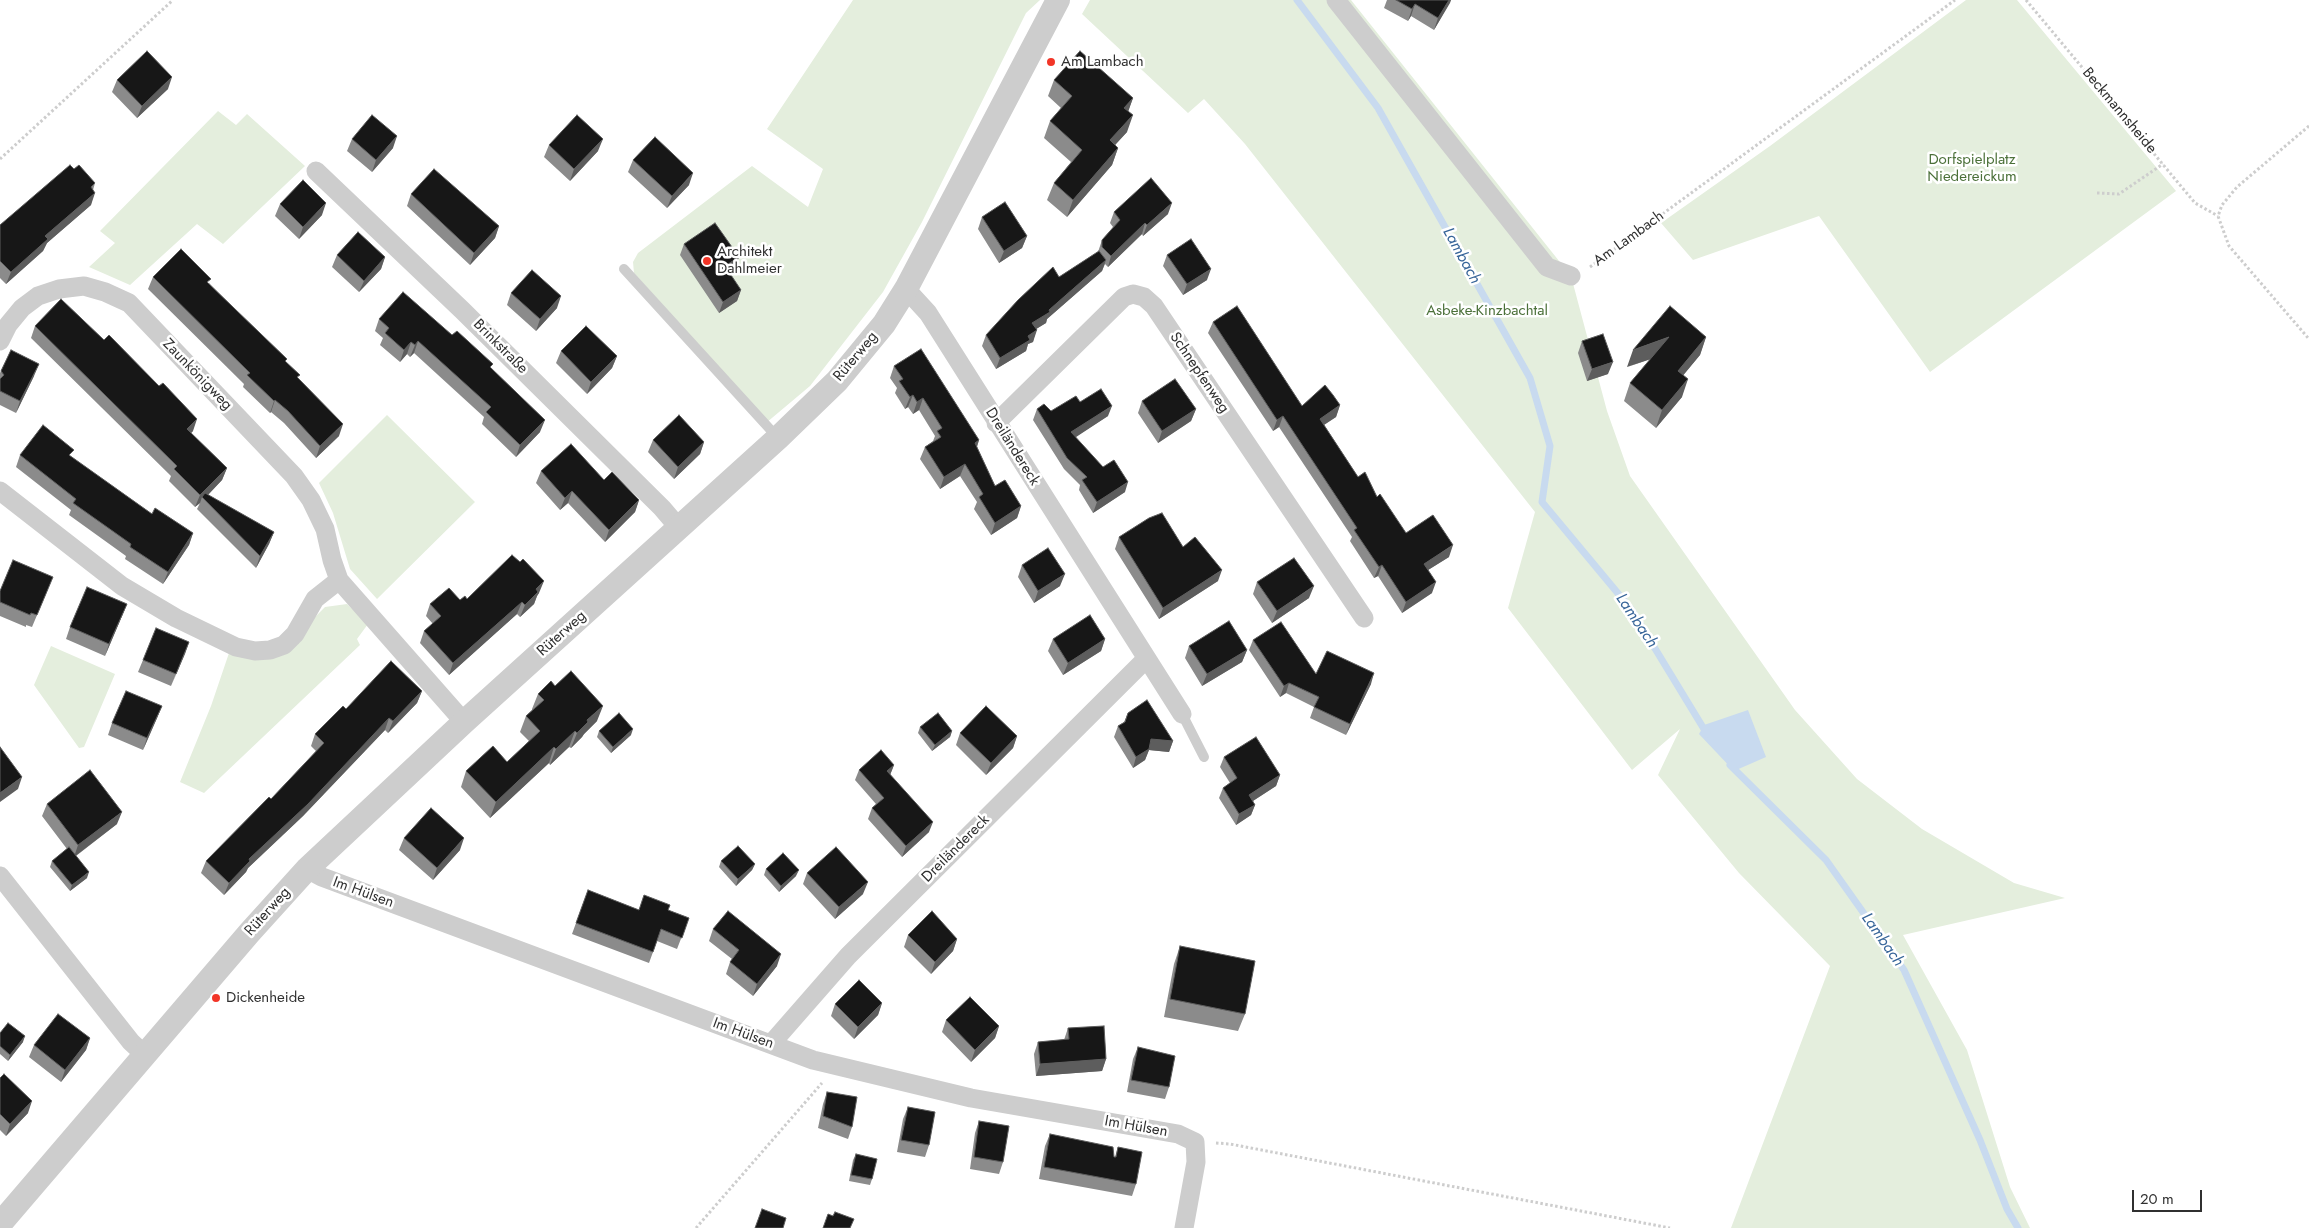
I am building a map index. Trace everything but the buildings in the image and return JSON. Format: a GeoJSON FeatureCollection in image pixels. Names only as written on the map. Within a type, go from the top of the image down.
{"type":"FeatureCollection","features":[{"type":"Feature","properties":{"kind":"street","name":"Rüterweg"},"geometry":{"type":"LineString","coordinates":[[0,1224],[307,869],[464,722],[778,438],[837,381],[884,324],[906,289],[1058,0]]}},
{"type":"Feature","properties":{"kind":"street"},"geometry":{"type":"LineString","coordinates":[[1336,0],[1547,267],[1571,276]]}},
{"type":"Feature","properties":{"kind":"street","name":"Brinkstraße"},"geometry":{"type":"LineString","coordinates":[[316,171],[462,310],[662,508],[679,528]]}},
{"type":"Feature","properties":{"kind":"street","name":"Zaunkönigweg"},"geometry":{"type":"LineString","coordinates":[[0,341],[8,325],[22,308],[38,296],[59,289],[84,286],[105,292],[129,303],[294,476],[311,500],[324,529],[339,580],[464,722]]}},
{"type":"Feature","properties":{"kind":"street","name":"Dreiländereck"},"geometry":{"type":"LineString","coordinates":[[906,289],[928,313],[1182,714]]}},
{"type":"Feature","properties":{"kind":"street","name":"Schnepfenweg"},"geometry":{"type":"LineString","coordinates":[[996,423],[1124,298],[1133,294],[1144,297],[1154,306],[1364,618]]}},
{"type":"Feature","properties":{"kind":"street"},"geometry":{"type":"LineString","coordinates":[[0,491],[122,586],[150,604],[236,647],[254,651],[270,650],[284,644],[295,634],[315,599],[339,580]]}},
{"type":"Feature","properties":{"kind":"street","name":"Dreiländereck"},"geometry":{"type":"LineString","coordinates":[[771,1044],[848,956],[1146,659]]}},
{"type":"Feature","properties":{"kind":"street","name":"Im Hülsen"},"geometry":{"type":"LineString","coordinates":[[307,869],[322,877],[836,1067],[971,1098],[1178,1134],[1195,1142]]}},
{"type":"Feature","properties":{"kind":"street"},"geometry":{"type":"LineString","coordinates":[[0,876],[131,1042],[145,1055]]}},
{"type":"Feature","properties":{"kind":"street"},"geometry":{"type":"LineString","coordinates":[[1184,1228],[1196,1162],[1195,1142]]}},
{"type":"Feature","properties":{"kind":"lane"},"geometry":{"type":"LineString","coordinates":[[624,269],[778,438]]}},
{"type":"Feature","properties":{"kind":"lane"},"geometry":{"type":"LineString","coordinates":[[1182,714],[1204,757]]}},
{"type":"Feature","properties":{"kind":"path"},"geometry":{"type":"LineString","coordinates":[[0,159],[173,0]]}},
{"type":"Feature","properties":{"kind":"path","name":"Am Lambach"},"geometry":{"type":"LineString","coordinates":[[1571,276],[1595,265],[1955,0]]}},
{"type":"Feature","properties":{"kind":"path","name":"Beckmannsheide"},"geometry":{"type":"LineString","coordinates":[[2026,0],[2195,202],[2218,216]]}},
{"type":"Feature","properties":{"kind":"path"},"geometry":{"type":"LineString","coordinates":[[2309,126],[2237,187],[2222,205],[2218,216],[2229,246],[2309,339]]}},
{"type":"Feature","properties":{"kind":"path"},"geometry":{"type":"LineString","coordinates":[[2097,193],[2119,194],[2163,164]]}},
{"type":"Feature","properties":{"kind":"path"},"geometry":{"type":"LineString","coordinates":[[696,1228],[836,1067]]}},
{"type":"Feature","properties":{"kind":"path"},"geometry":{"type":"LineString","coordinates":[[1195,1142],[1230,1144],[1670,1228]]}},
{"type":"Feature","properties":{"kind":"green space"},"geometry":{"type":"Polygon","coordinates":[[[853,0],[1040,0],[1026,13],[922,222],[883,292],[810,386],[766,423],[634,273],[633,262],[638,253],[752,166],[808,207],[823,169],[767,129],[853,0]]]}},
{"type":"Feature","properties":{"kind":"green space","name":"Asbeke-Kinzbachtal"},"geometry":{"type":"Polygon","coordinates":[[[1090,0],[1351,0],[1571,276],[1607,411],[1630,476],[1795,710],[1857,779],[1922,829],[2014,883],[2065,898],[1903,935],[1967,1050],[2010,1187],[2030,1228],[1731,1228],[1830,966],[1739,873],[1658,775],[1680,729],[1632,770],[1508,608],[1535,512],[1245,144],[1204,99],[1188,113],[1082,14],[1090,0]]]}},
{"type":"Feature","properties":{"kind":"green space","name":"Dorfspielplatz Niedereickum"},"geometry":{"type":"Polygon","coordinates":[[[1966,0],[2017,0],[2176,191],[1930,372],[1819,216],[1693,260],[1661,223],[1770,146],[1966,0]]]}},
{"type":"Feature","properties":{"kind":"green space"},"geometry":{"type":"Polygon","coordinates":[[[218,111],[236,125],[247,114],[305,166],[223,244],[197,224],[130,285],[89,267],[115,243],[100,231],[218,111]]]}},
{"type":"Feature","properties":{"kind":"green space"},"geometry":{"type":"Polygon","coordinates":[[[387,415],[475,502],[377,599],[350,569],[333,513],[319,483],[387,415]]]}},
{"type":"Feature","properties":{"kind":"green space"},"geometry":{"type":"Polygon","coordinates":[[[347,604],[368,624],[357,639],[360,645],[204,793],[180,782],[211,706],[229,653],[261,660],[280,656],[300,642],[313,619],[325,607],[347,604]]]}},
{"type":"Feature","properties":{"kind":"green space"},"geometry":{"type":"Polygon","coordinates":[[[51,646],[115,674],[84,747],[79,748],[34,685],[51,646]]]}},
{"type":"Feature","properties":{"kind":"water"},"geometry":{"type":"Polygon","coordinates":[[[1748,710],[1766,757],[1734,771],[1699,734],[1704,725],[1748,710]]]}},
{"type":"Feature","properties":{"kind":"waterway","name":"Lambach"},"geometry":{"type":"LineString","coordinates":[[1297,0],[1378,108],[1530,378],[1550,446],[1542,502],[1631,609],[1707,734]]}},
{"type":"Feature","properties":{"kind":"waterway","name":"Lambach"},"geometry":{"type":"LineString","coordinates":[[1730,765],[1826,860],[1904,970],[1980,1140],[2007,1209],[2018,1228]]}},
{"type":"Feature","properties":{"kind":"place","name":"Am Lambach"},"geometry":{"type":"Point","coordinates":[1051,62]}},
{"type":"Feature","properties":{"kind":"place","name":"Architekt Dahlmeier"},"geometry":{"type":"Point","coordinates":[707,261]}},
{"type":"Feature","properties":{"kind":"place","name":"Dickenheide"},"geometry":{"type":"Point","coordinates":[216,998]}}]}
